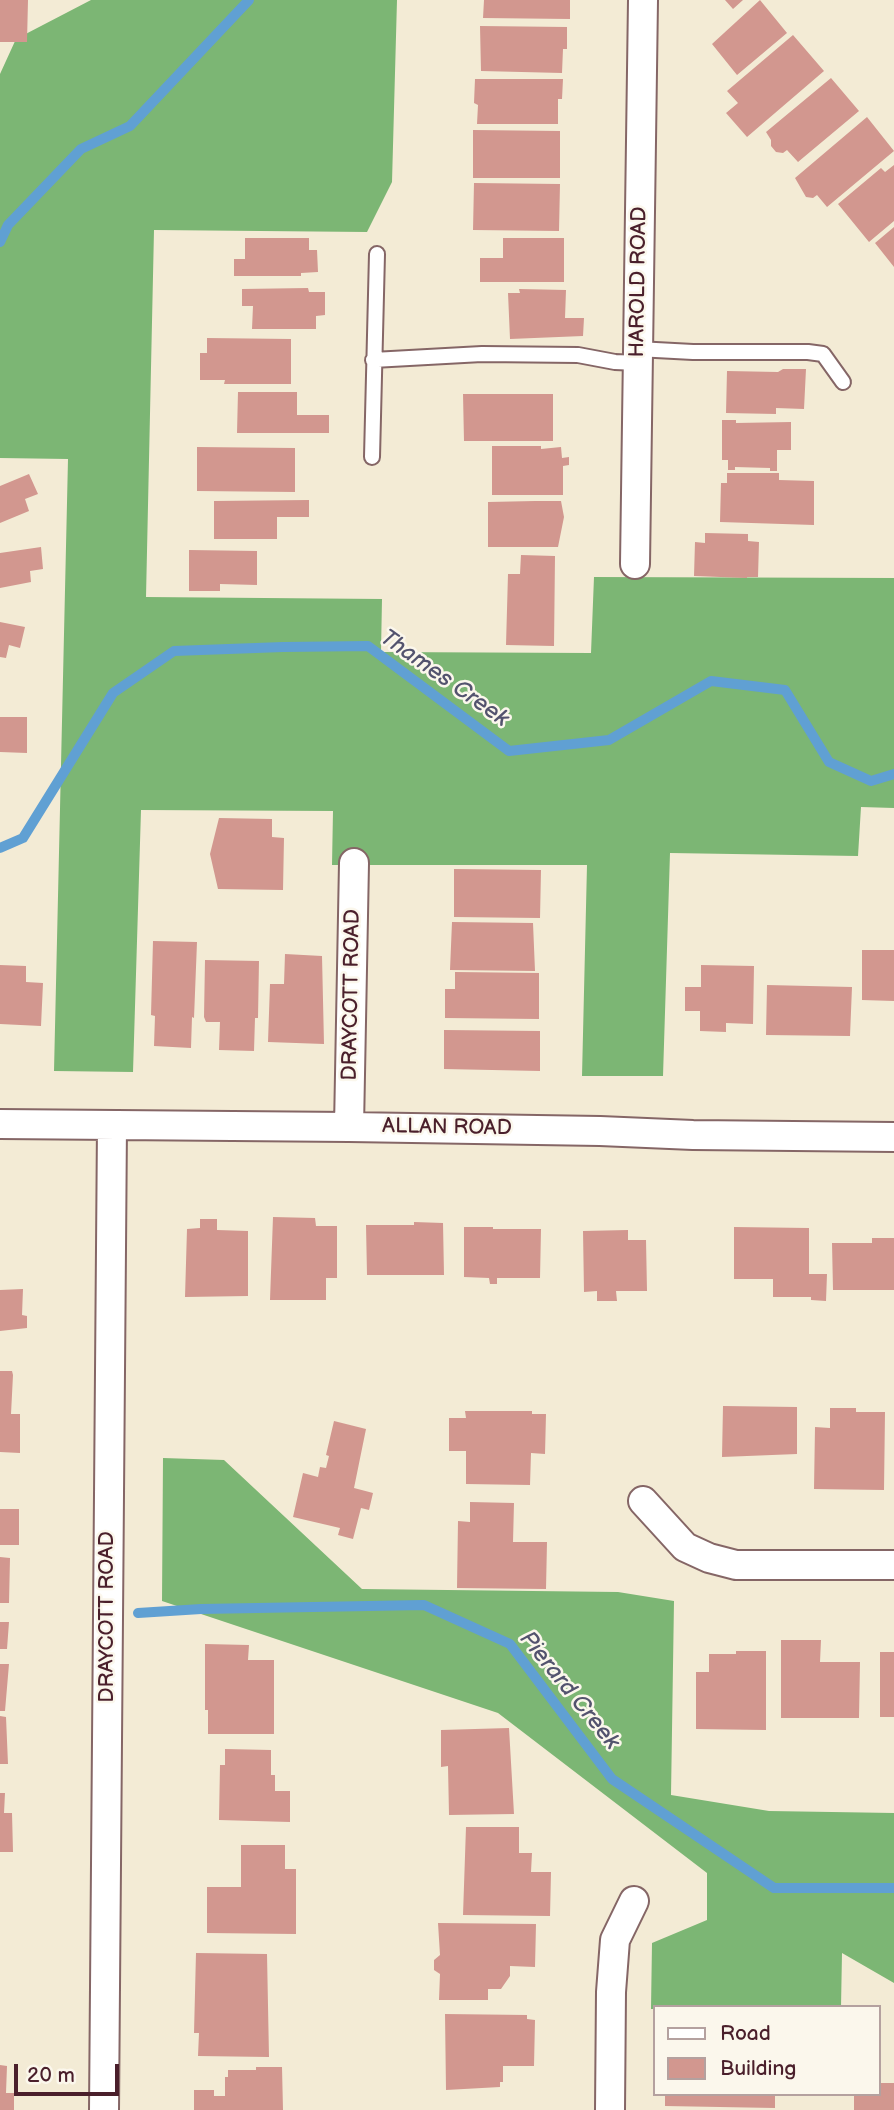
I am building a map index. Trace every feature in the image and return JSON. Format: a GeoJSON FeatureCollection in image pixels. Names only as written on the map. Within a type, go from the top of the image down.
{"type":"FeatureCollection","features":[{"type":"Feature","properties":{"kind":"street","name":"HAROLD ROAD"},"geometry":{"type":"LineString","coordinates":[[635,564],[643,0]]}},
{"type":"Feature","properties":{"kind":"street","name":"DRAYCOTT ROAD"},"geometry":{"type":"LineString","coordinates":[[349,1127],[354,863]]}},
{"type":"Feature","properties":{"kind":"street","name":"ALLAN ROAD"},"geometry":{"type":"LineString","coordinates":[[0,1124],[894,1137]]}},
{"type":"Feature","properties":{"kind":"street","name":"DRAYCOTT ROAD"},"geometry":{"type":"LineString","coordinates":[[104,2110],[111,1125]]}},
{"type":"Feature","properties":{"kind":"street"},"geometry":{"type":"LineString","coordinates":[[643,1502],[685,1547],[736,1565],[894,1565]]}},
{"type":"Feature","properties":{"kind":"street"},"geometry":{"type":"LineString","coordinates":[[610,2110],[611,1992],[615,1940],[634,1901]]}},
{"type":"Feature","properties":{"kind":"lane"},"geometry":{"type":"LineString","coordinates":[[372,457],[377,254]]}},
{"type":"Feature","properties":{"kind":"lane"},"geometry":{"type":"LineString","coordinates":[[373,360],[482,354],[578,355],[615,362],[638,356],[693,352],[808,352],[823,354],[843,382]]}},
{"type":"Feature","properties":{"kind":"green space"},"geometry":{"type":"Polygon","coordinates":[[[91,0],[397,0],[392,182],[367,232],[154,230],[146,597],[382,599],[381,652],[591,653],[594,577],[894,578],[894,808],[861,807],[858,856],[670,853],[663,1076],[582,1076],[587,865],[332,865],[333,811],[141,810],[133,1072],[54,1071],[68,459],[0,458],[0,74],[16,39],[91,0]]]}},
{"type":"Feature","properties":{"kind":"green space"},"geometry":{"type":"Polygon","coordinates":[[[163,1458],[224,1460],[362,1589],[618,1592],[674,1601],[671,1795],[769,1811],[894,1813],[894,1983],[842,1953],[841,2005],[652,2005],[651,2009],[652,1943],[707,1920],[707,1873],[498,1713],[162,1601],[163,1458]]]}},
{"type":"Feature","properties":{"kind":"building"},"geometry":{"type":"Polygon","coordinates":[[[0,0],[28,0],[27,42],[0,42],[0,0]]]}},
{"type":"Feature","properties":{"kind":"building"},"geometry":{"type":"Polygon","coordinates":[[[484,0],[570,0],[570,19],[483,18],[484,0]]]}},
{"type":"Feature","properties":{"kind":"building"},"geometry":{"type":"Polygon","coordinates":[[[725,0],[743,0],[733,9],[725,0]]]}},
{"type":"Feature","properties":{"kind":"building"},"geometry":{"type":"Polygon","coordinates":[[[760,0],[787,33],[737,75],[712,44],[760,0]]]}},
{"type":"Feature","properties":{"kind":"building"},"geometry":{"type":"Polygon","coordinates":[[[480,26],[567,27],[567,49],[563,49],[562,73],[481,71],[480,26]]]}},
{"type":"Feature","properties":{"kind":"building"},"geometry":{"type":"Polygon","coordinates":[[[793,35],[824,71],[747,137],[726,113],[738,103],[727,91],[793,35]]]}},
{"type":"Feature","properties":{"kind":"building"},"geometry":{"type":"Polygon","coordinates":[[[831,78],[859,111],[798,162],[787,150],[783,153],[776,152],[766,132],[831,78]]]}},
{"type":"Feature","properties":{"kind":"building"},"geometry":{"type":"Polygon","coordinates":[[[475,79],[563,79],[562,99],[558,99],[558,124],[477,124],[475,79]]]}},
{"type":"Feature","properties":{"kind":"building"},"geometry":{"type":"Polygon","coordinates":[[[867,117],[894,151],[827,207],[817,195],[813,198],[806,197],[795,178],[867,117]]]}},
{"type":"Feature","properties":{"kind":"building"},"geometry":{"type":"Polygon","coordinates":[[[473,130],[560,131],[560,178],[473,178],[473,130]]]}},
{"type":"Feature","properties":{"kind":"building"},"geometry":{"type":"Polygon","coordinates":[[[894,165],[894,221],[869,242],[838,204],[881,168],[885,172],[894,165]]]}},
{"type":"Feature","properties":{"kind":"building"},"geometry":{"type":"Polygon","coordinates":[[[474,183],[560,184],[559,231],[473,230],[474,183]]]}},
{"type":"Feature","properties":{"kind":"building"},"geometry":{"type":"Polygon","coordinates":[[[894,227],[894,267],[875,243],[894,227]]]}},
{"type":"Feature","properties":{"kind":"building"},"geometry":{"type":"Polygon","coordinates":[[[245,238],[309,238],[309,250],[317,250],[318,272],[301,273],[301,276],[234,276],[234,259],[245,259],[245,238]]]}},
{"type":"Feature","properties":{"kind":"building"},"geometry":{"type":"Polygon","coordinates":[[[503,238],[564,238],[564,282],[480,282],[480,258],[503,258],[503,238]]]}},
{"type":"Feature","properties":{"kind":"building"},"geometry":{"type":"Polygon","coordinates":[[[308,288],[309,292],[325,292],[325,315],[316,316],[316,329],[252,329],[253,306],[242,306],[242,289],[308,288]]]}},
{"type":"Feature","properties":{"kind":"building"},"geometry":{"type":"Polygon","coordinates":[[[519,289],[566,290],[565,318],[584,318],[583,336],[510,339],[508,293],[520,293],[519,289]]]}},
{"type":"Feature","properties":{"kind":"building"},"geometry":{"type":"Polygon","coordinates":[[[207,338],[291,339],[291,384],[224,384],[225,380],[200,380],[200,353],[207,353],[207,338]]]}},
{"type":"Feature","properties":{"kind":"building"},"geometry":{"type":"Polygon","coordinates":[[[783,369],[806,369],[804,409],[776,408],[776,414],[726,413],[727,371],[778,372],[783,369]]]}},
{"type":"Feature","properties":{"kind":"building"},"geometry":{"type":"Polygon","coordinates":[[[238,392],[297,392],[297,415],[329,415],[329,433],[237,433],[238,392]]]}},
{"type":"Feature","properties":{"kind":"building"},"geometry":{"type":"Polygon","coordinates":[[[463,394],[553,394],[553,441],[464,441],[463,394]]]}},
{"type":"Feature","properties":{"kind":"building"},"geometry":{"type":"Polygon","coordinates":[[[722,420],[736,420],[736,423],[791,422],[791,450],[777,450],[777,471],[770,471],[770,468],[735,467],[735,470],[728,470],[728,460],[722,460],[722,420]]]}},
{"type":"Feature","properties":{"kind":"building"},"geometry":{"type":"Polygon","coordinates":[[[492,446],[541,446],[541,449],[561,447],[562,458],[569,457],[569,465],[563,466],[563,495],[492,495],[492,446]]]}},
{"type":"Feature","properties":{"kind":"building"},"geometry":{"type":"Polygon","coordinates":[[[197,447],[295,448],[295,492],[197,491],[197,447]]]}},
{"type":"Feature","properties":{"kind":"building"},"geometry":{"type":"Polygon","coordinates":[[[727,473],[779,473],[779,480],[814,481],[814,525],[720,522],[721,483],[727,483],[727,473]]]}},
{"type":"Feature","properties":{"kind":"building"},"geometry":{"type":"Polygon","coordinates":[[[29,474],[38,494],[25,499],[29,511],[0,523],[0,486],[29,474]]]}},
{"type":"Feature","properties":{"kind":"building"},"geometry":{"type":"Polygon","coordinates":[[[309,500],[309,517],[277,517],[277,539],[214,539],[214,501],[309,500]]]}},
{"type":"Feature","properties":{"kind":"building"},"geometry":{"type":"Polygon","coordinates":[[[561,501],[564,517],[558,547],[488,547],[488,502],[561,501]]]}},
{"type":"Feature","properties":{"kind":"building"},"geometry":{"type":"Polygon","coordinates":[[[705,533],[748,534],[748,541],[759,542],[758,577],[694,576],[695,542],[705,543],[705,533]]]}},
{"type":"Feature","properties":{"kind":"building"},"geometry":{"type":"Polygon","coordinates":[[[41,547],[43,569],[30,571],[31,582],[0,588],[0,553],[41,547]]]}},
{"type":"Feature","properties":{"kind":"building"},"geometry":{"type":"Polygon","coordinates":[[[189,550],[257,551],[257,585],[220,584],[220,591],[189,591],[189,550]]]}},
{"type":"Feature","properties":{"kind":"building"},"geometry":{"type":"Polygon","coordinates":[[[521,555],[555,556],[554,646],[506,645],[508,574],[520,574],[521,555]]]}},
{"type":"Feature","properties":{"kind":"building"},"geometry":{"type":"Polygon","coordinates":[[[0,622],[25,627],[20,648],[9,645],[6,658],[0,657],[0,622]]]}},
{"type":"Feature","properties":{"kind":"building"},"geometry":{"type":"Polygon","coordinates":[[[0,717],[27,717],[27,753],[0,752],[0,717]]]}},
{"type":"Feature","properties":{"kind":"building"},"geometry":{"type":"Polygon","coordinates":[[[219,818],[272,819],[272,837],[284,838],[283,890],[218,889],[210,854],[219,818]]]}},
{"type":"Feature","properties":{"kind":"building"},"geometry":{"type":"Polygon","coordinates":[[[454,869],[541,870],[540,918],[454,917],[454,869]]]}},
{"type":"Feature","properties":{"kind":"building"},"geometry":{"type":"Polygon","coordinates":[[[452,922],[533,923],[535,971],[450,970],[452,922]]]}},
{"type":"Feature","properties":{"kind":"building"},"geometry":{"type":"Polygon","coordinates":[[[153,941],[197,942],[191,1048],[154,1046],[155,1016],[151,1015],[153,941]]]}},
{"type":"Feature","properties":{"kind":"building"},"geometry":{"type":"Polygon","coordinates":[[[862,950],[894,950],[894,1001],[862,1000],[862,950]]]}},
{"type":"Feature","properties":{"kind":"building"},"geometry":{"type":"Polygon","coordinates":[[[285,954],[322,956],[324,1044],[268,1042],[270,984],[284,984],[285,954]]]}},
{"type":"Feature","properties":{"kind":"building"},"geometry":{"type":"Polygon","coordinates":[[[205,960],[259,961],[258,1018],[255,1018],[254,1051],[219,1050],[220,1022],[206,1022],[204,1017],[205,960]]]}},
{"type":"Feature","properties":{"kind":"building"},"geometry":{"type":"Polygon","coordinates":[[[0,965],[26,966],[26,982],[43,983],[41,1026],[0,1024],[0,965]]]}},
{"type":"Feature","properties":{"kind":"building"},"geometry":{"type":"Polygon","coordinates":[[[701,965],[754,966],[753,1024],[726,1023],[726,1032],[700,1031],[700,1011],[685,1011],[685,987],[701,987],[701,965]]]}},
{"type":"Feature","properties":{"kind":"building"},"geometry":{"type":"Polygon","coordinates":[[[455,972],[539,973],[539,1019],[445,1018],[445,989],[455,989],[455,972]]]}},
{"type":"Feature","properties":{"kind":"building"},"geometry":{"type":"Polygon","coordinates":[[[767,985],[852,987],[850,1036],[766,1035],[767,985]]]}},
{"type":"Feature","properties":{"kind":"building"},"geometry":{"type":"Polygon","coordinates":[[[444,1030],[540,1031],[540,1071],[444,1069],[444,1030]]]}},
{"type":"Feature","properties":{"kind":"building"},"geometry":{"type":"Polygon","coordinates":[[[273,1217],[315,1218],[316,1226],[337,1226],[337,1278],[326,1278],[326,1300],[270,1300],[273,1217]]]}},
{"type":"Feature","properties":{"kind":"building"},"geometry":{"type":"Polygon","coordinates":[[[200,1219],[217,1219],[217,1230],[248,1231],[248,1296],[185,1297],[187,1229],[200,1228],[200,1219]]]}},
{"type":"Feature","properties":{"kind":"building"},"geometry":{"type":"Polygon","coordinates":[[[414,1222],[443,1223],[444,1275],[367,1275],[366,1225],[414,1225],[414,1222]]]}},
{"type":"Feature","properties":{"kind":"building"},"geometry":{"type":"Polygon","coordinates":[[[464,1227],[541,1229],[540,1278],[497,1278],[497,1284],[490,1284],[489,1278],[464,1277],[464,1227]]]}},
{"type":"Feature","properties":{"kind":"building"},"geometry":{"type":"Polygon","coordinates":[[[734,1227],[809,1228],[809,1274],[827,1274],[826,1301],[811,1300],[811,1297],[773,1297],[773,1279],[734,1279],[734,1227]]]}},
{"type":"Feature","properties":{"kind":"building"},"geometry":{"type":"Polygon","coordinates":[[[628,1230],[628,1240],[646,1240],[647,1291],[616,1291],[617,1301],[597,1301],[597,1291],[584,1292],[583,1231],[628,1230]]]}},
{"type":"Feature","properties":{"kind":"building"},"geometry":{"type":"Polygon","coordinates":[[[872,1238],[894,1238],[894,1290],[833,1290],[832,1243],[872,1243],[872,1238]]]}},
{"type":"Feature","properties":{"kind":"building"},"geometry":{"type":"Polygon","coordinates":[[[23,1289],[22,1315],[27,1316],[27,1328],[0,1331],[0,1290],[23,1289]]]}},
{"type":"Feature","properties":{"kind":"building"},"geometry":{"type":"Polygon","coordinates":[[[0,1371],[12,1371],[13,1375],[11,1414],[20,1414],[20,1453],[0,1452],[0,1371]]]}},
{"type":"Feature","properties":{"kind":"building"},"geometry":{"type":"Polygon","coordinates":[[[723,1406],[797,1407],[797,1454],[722,1457],[723,1406]]]}},
{"type":"Feature","properties":{"kind":"building"},"geometry":{"type":"Polygon","coordinates":[[[830,1408],[856,1408],[856,1412],[885,1412],[884,1490],[814,1489],[815,1427],[830,1428],[830,1408]]]}},
{"type":"Feature","properties":{"kind":"building"},"geometry":{"type":"Polygon","coordinates":[[[465,1411],[532,1411],[532,1414],[546,1414],[545,1454],[531,1453],[530,1485],[466,1484],[466,1451],[449,1451],[449,1418],[466,1418],[465,1411]]]}},
{"type":"Feature","properties":{"kind":"building"},"geometry":{"type":"Polygon","coordinates":[[[334,1421],[366,1429],[354,1488],[373,1493],[369,1510],[361,1508],[353,1539],[338,1535],[340,1528],[293,1517],[303,1473],[318,1477],[320,1467],[326,1468],[329,1456],[326,1455],[334,1421]]]}},
{"type":"Feature","properties":{"kind":"building"},"geometry":{"type":"Polygon","coordinates":[[[470,1502],[514,1503],[513,1542],[547,1542],[546,1589],[457,1588],[458,1521],[470,1522],[470,1502]]]}},
{"type":"Feature","properties":{"kind":"building"},"geometry":{"type":"Polygon","coordinates":[[[0,1509],[19,1509],[19,1545],[0,1545],[0,1509]]]}},
{"type":"Feature","properties":{"kind":"building"},"geometry":{"type":"Polygon","coordinates":[[[0,1557],[10,1558],[9,1603],[0,1603],[0,1557]]]}},
{"type":"Feature","properties":{"kind":"building"},"geometry":{"type":"Polygon","coordinates":[[[0,1622],[9,1622],[7,1649],[0,1649],[0,1622]]]}},
{"type":"Feature","properties":{"kind":"building"},"geometry":{"type":"Polygon","coordinates":[[[781,1640],[821,1640],[820,1662],[860,1662],[859,1718],[781,1718],[781,1640]]]}},
{"type":"Feature","properties":{"kind":"building"},"geometry":{"type":"Polygon","coordinates":[[[205,1644],[249,1645],[248,1660],[274,1660],[274,1734],[208,1734],[208,1710],[205,1710],[205,1644]]]}},
{"type":"Feature","properties":{"kind":"building"},"geometry":{"type":"Polygon","coordinates":[[[736,1651],[766,1651],[766,1730],[696,1729],[696,1672],[709,1672],[709,1654],[736,1654],[736,1651]]]}},
{"type":"Feature","properties":{"kind":"building"},"geometry":{"type":"Polygon","coordinates":[[[880,1652],[894,1652],[894,1717],[880,1717],[880,1652]]]}},
{"type":"Feature","properties":{"kind":"building"},"geometry":{"type":"Polygon","coordinates":[[[0,1664],[9,1664],[5,1711],[0,1711],[0,1664]]]}},
{"type":"Feature","properties":{"kind":"building"},"geometry":{"type":"Polygon","coordinates":[[[0,1716],[6,1717],[8,1764],[0,1764],[0,1716]]]}},
{"type":"Feature","properties":{"kind":"building"},"geometry":{"type":"Polygon","coordinates":[[[509,1728],[514,1814],[449,1815],[448,1766],[441,1767],[441,1730],[509,1728]]]}},
{"type":"Feature","properties":{"kind":"building"},"geometry":{"type":"Polygon","coordinates":[[[225,1749],[271,1750],[271,1775],[275,1775],[275,1791],[290,1791],[290,1822],[219,1820],[220,1765],[225,1765],[225,1749]]]}},
{"type":"Feature","properties":{"kind":"building"},"geometry":{"type":"Polygon","coordinates":[[[0,1793],[5,1793],[4,1813],[12,1813],[13,1852],[0,1852],[0,1793]]]}},
{"type":"Feature","properties":{"kind":"building"},"geometry":{"type":"Polygon","coordinates":[[[466,1827],[519,1827],[519,1853],[532,1853],[531,1872],[551,1872],[550,1916],[463,1915],[466,1827]]]}},
{"type":"Feature","properties":{"kind":"building"},"geometry":{"type":"Polygon","coordinates":[[[241,1845],[285,1845],[285,1869],[296,1869],[296,1934],[207,1933],[207,1887],[241,1887],[241,1845]]]}},
{"type":"Feature","properties":{"kind":"building"},"geometry":{"type":"Polygon","coordinates":[[[438,1923],[536,1924],[535,1967],[510,1966],[510,1976],[501,1989],[488,1989],[488,2000],[439,2000],[440,1974],[434,1970],[434,1960],[440,1955],[438,1923]]]}},
{"type":"Feature","properties":{"kind":"building"},"geometry":{"type":"Polygon","coordinates":[[[196,1953],[267,1954],[269,2057],[198,2056],[199,2033],[194,2033],[196,1953]]]}},
{"type":"Feature","properties":{"kind":"building"},"geometry":{"type":"Polygon","coordinates":[[[445,2014],[527,2015],[527,2019],[535,2020],[534,2066],[503,2066],[503,2082],[500,2082],[500,2087],[446,2090],[445,2014]]]}},
{"type":"Feature","properties":{"kind":"building"},"geometry":{"type":"Polygon","coordinates":[[[0,2065],[7,2066],[6,2093],[14,2093],[14,2110],[0,2110],[0,2065]]]}},
{"type":"Feature","properties":{"kind":"building"},"geometry":{"type":"Polygon","coordinates":[[[256,2067],[282,2067],[283,2110],[194,2110],[194,2090],[214,2090],[214,2096],[225,2096],[225,2077],[228,2077],[228,2070],[256,2070],[256,2067]]]}},
{"type":"Feature","properties":{"kind":"building"},"geometry":{"type":"Polygon","coordinates":[[[880,2083],[894,2083],[894,2110],[854,2110],[854,2096],[880,2096],[880,2083]]]}},
{"type":"Feature","properties":{"kind":"building"},"geometry":{"type":"Polygon","coordinates":[[[665,2096],[775,2096],[775,2108],[665,2106],[665,2096]]]}},
{"type":"Feature","properties":{"kind":"waterway"},"geometry":{"type":"LineString","coordinates":[[0,242],[8,225],[81,149],[130,126],[249,0]]}},
{"type":"Feature","properties":{"kind":"waterway","name":"Thames Creek"},"geometry":{"type":"LineString","coordinates":[[0,848],[23,838],[113,693],[174,651],[368,646],[509,751],[609,740],[711,681],[785,690],[829,762],[871,781],[894,774]]}},
{"type":"Feature","properties":{"kind":"waterway","name":"Pierard Creek"},"geometry":{"type":"LineString","coordinates":[[138,1613],[201,1609],[424,1605],[510,1644],[612,1779],[774,1888],[894,1888]]}}]}
